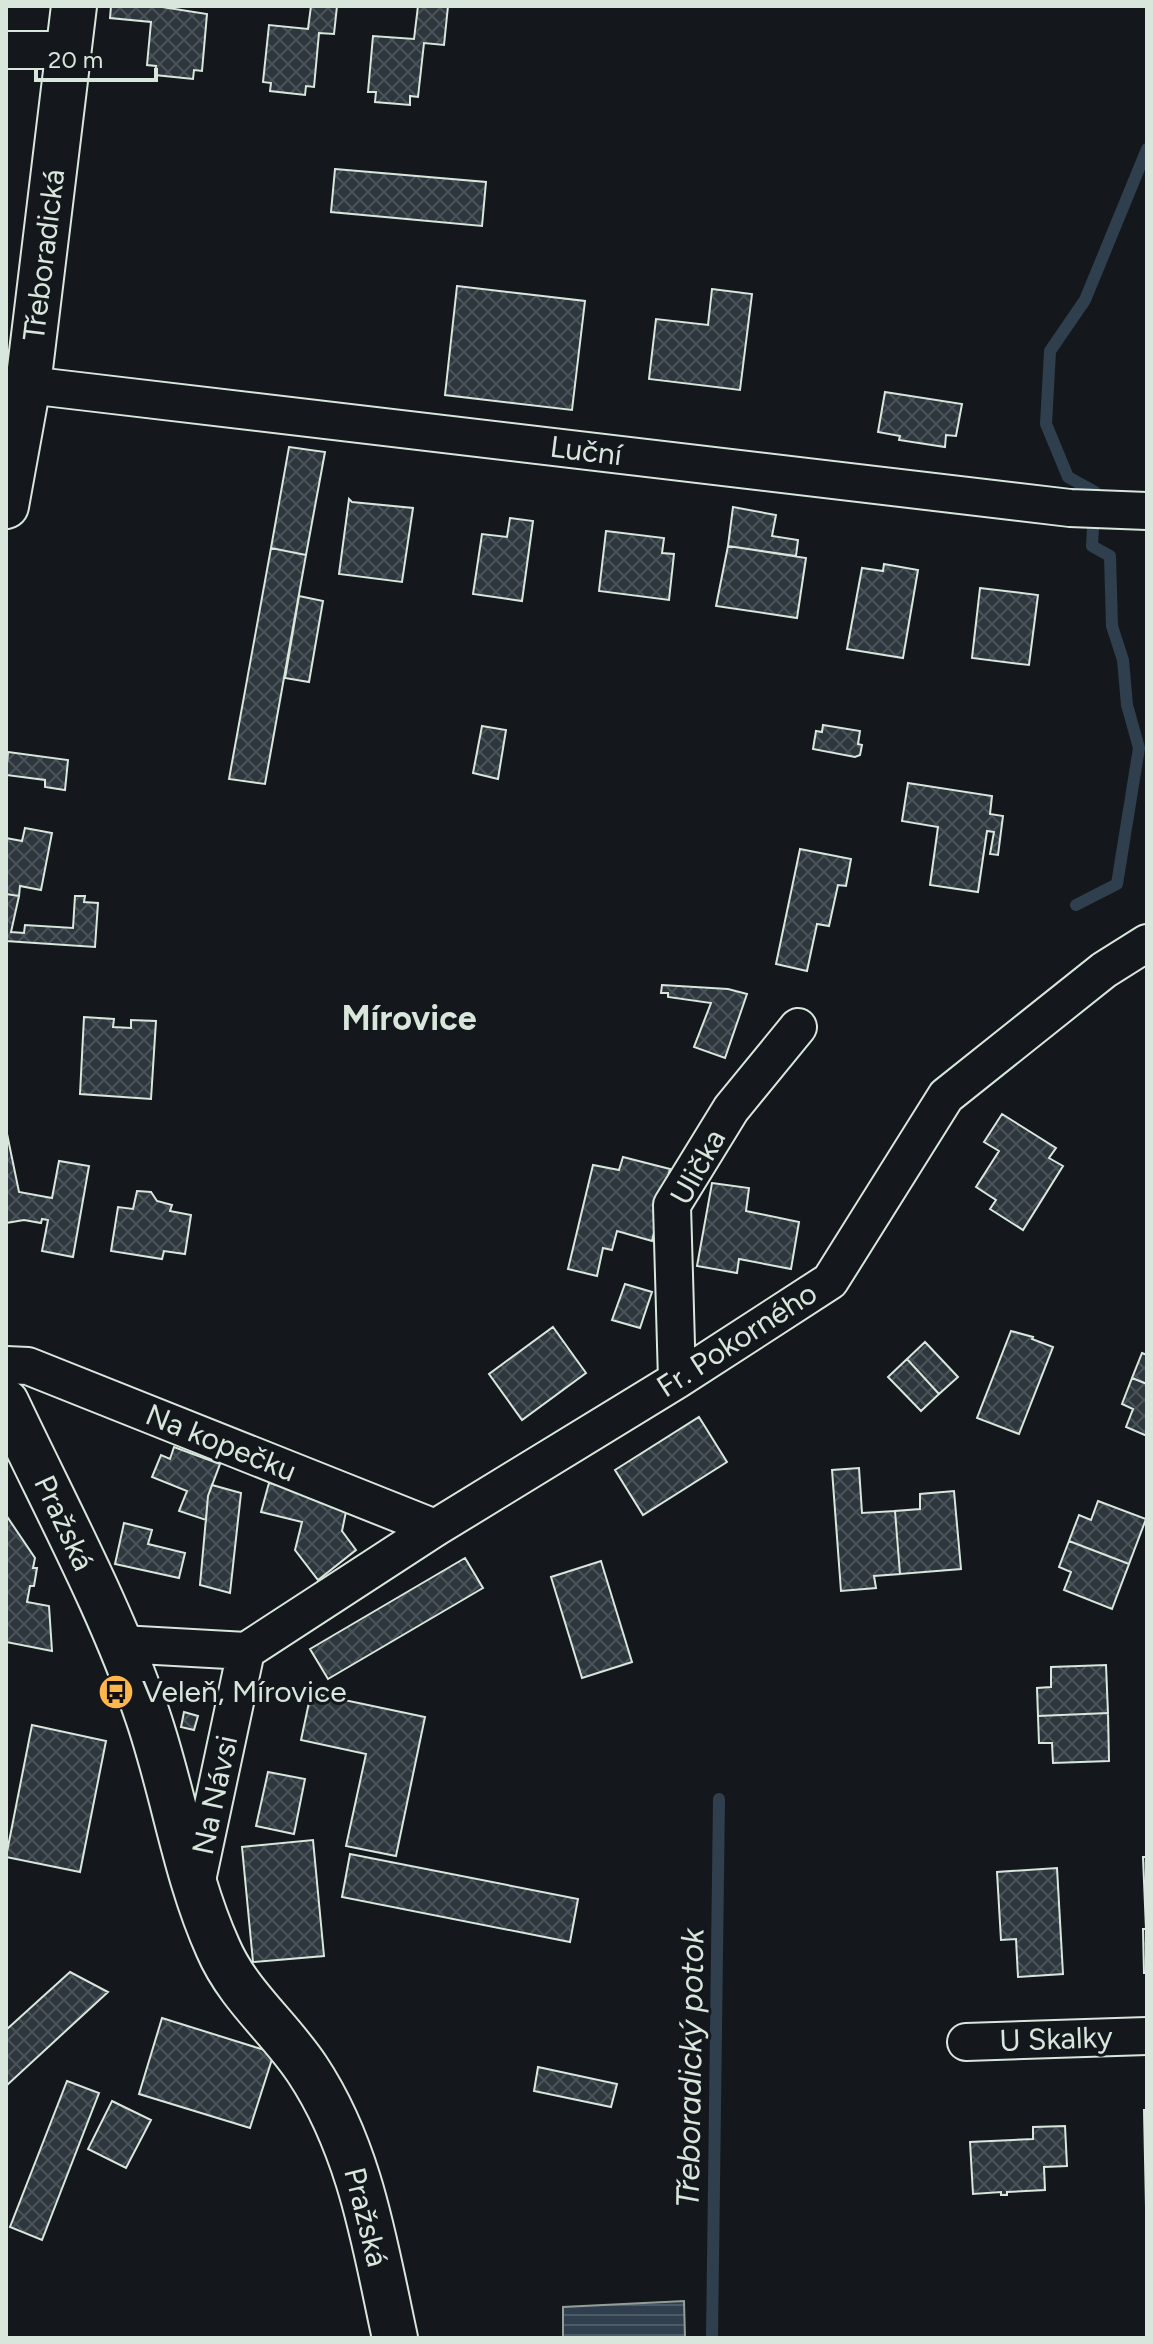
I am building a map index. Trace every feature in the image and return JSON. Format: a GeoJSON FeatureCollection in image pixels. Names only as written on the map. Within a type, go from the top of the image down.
{"type":"FeatureCollection","features":[{"type":"Feature","properties":{"kind":"street","name":"Třeboradická"},"geometry":{"type":"LineString","coordinates":[[6,506],[28,385],[74,6]]}},
{"type":"Feature","properties":{"kind":"street"},"geometry":{"type":"LineString","coordinates":[[6,50],[69,50]]}},
{"type":"Feature","properties":{"kind":"street","name":"Luční"},"geometry":{"type":"LineString","coordinates":[[28,385],[1070,508],[1146,511]]}},
{"type":"Feature","properties":{"kind":"street","name":"Fr. Pokorného"},"geometry":{"type":"LineString","coordinates":[[246,1651],[435,1528],[677,1380],[830,1281],[946,1096],[1104,970],[1147,943]]}},
{"type":"Feature","properties":{"kind":"street","name":"Ulička"},"geometry":{"type":"LineString","coordinates":[[677,1380],[672,1205],[731,1109],[798,1027]]}},
{"type":"Feature","properties":{"kind":"street","name":"Na kopečku"},"geometry":{"type":"LineString","coordinates":[[6,1365],[28,1366],[435,1528]]}},
{"type":"Feature","properties":{"kind":"street","name":"Pražská"},"geometry":{"type":"LineString","coordinates":[[6,1402],[121,1644]]}},
{"type":"Feature","properties":{"kind":"street"},"geometry":{"type":"LineString","coordinates":[[121,1644],[246,1651]]}},
{"type":"Feature","properties":{"kind":"street","name":"Na Návsi"},"geometry":{"type":"LineString","coordinates":[[121,1644],[149,1718],[204,1914],[232,1977],[309,2071],[324,2100]]}},
{"type":"Feature","properties":{"kind":"street","name":"Na Návsi"},"geometry":{"type":"LineString","coordinates":[[196,1885],[246,1651]]}},
{"type":"Feature","properties":{"kind":"street","name":"U Skalky"},"geometry":{"type":"LineString","coordinates":[[966,2042],[1147,2036]]}},
{"type":"Feature","properties":{"kind":"street","name":"Pražská"},"geometry":{"type":"LineString","coordinates":[[324,2100],[360,2181],[395,2338]]}},
{"type":"Feature","properties":{"kind":"water"},"geometry":{"type":"Polygon","coordinates":[[[684,2301],[685,2338],[563,2338],[563,2307],[684,2301]]]}},
{"type":"Feature","properties":{"kind":"building"},"geometry":{"type":"Polygon","coordinates":[[[111,6],[156,6],[207,14],[202,71],[194,70],[193,79],[155,75],[156,66],[147,65],[151,22],[110,18],[111,6]]]}},
{"type":"Feature","properties":{"kind":"building"},"geometry":{"type":"Polygon","coordinates":[[[311,6],[337,6],[334,34],[319,33],[314,87],[306,86],[305,95],[270,91],[271,83],[263,82],[269,25],[308,29],[311,6]]]}},
{"type":"Feature","properties":{"kind":"building"},"geometry":{"type":"Polygon","coordinates":[[[418,6],[448,6],[444,45],[424,43],[418,97],[410,96],[410,105],[375,102],[376,92],[368,92],[373,36],[414,39],[418,6]]]}},
{"type":"Feature","properties":{"kind":"building"},"geometry":{"type":"Polygon","coordinates":[[[335,169],[486,182],[482,226],[331,212],[335,169]]]}},
{"type":"Feature","properties":{"kind":"building"},"geometry":{"type":"Polygon","coordinates":[[[457,286],[585,301],[572,410],[445,395],[457,286]]]}},
{"type":"Feature","properties":{"kind":"building"},"geometry":{"type":"Polygon","coordinates":[[[712,289],[752,294],[740,390],[649,379],[656,319],[708,325],[712,289]]]}},
{"type":"Feature","properties":{"kind":"building"},"geometry":{"type":"Polygon","coordinates":[[[885,392],[962,404],[956,436],[946,435],[945,447],[899,440],[900,436],[878,432],[885,392]]]}},
{"type":"Feature","properties":{"kind":"building"},"geometry":{"type":"Polygon","coordinates":[[[289,447],[325,452],[306,555],[271,548],[289,447]]]}},
{"type":"Feature","properties":{"kind":"building"},"geometry":{"type":"Polygon","coordinates":[[[349,499],[352,502],[413,508],[402,582],[339,574],[349,499]]]}},
{"type":"Feature","properties":{"kind":"building"},"geometry":{"type":"Polygon","coordinates":[[[733,507],[776,515],[772,536],[798,540],[796,556],[728,546],[733,507]]]}},
{"type":"Feature","properties":{"kind":"building"},"geometry":{"type":"Polygon","coordinates":[[[510,518],[533,521],[522,601],[473,594],[482,534],[507,537],[510,518]]]}},
{"type":"Feature","properties":{"kind":"building"},"geometry":{"type":"Polygon","coordinates":[[[606,531],[664,538],[662,553],[674,554],[669,600],[599,591],[606,531]]]}},
{"type":"Feature","properties":{"kind":"building"},"geometry":{"type":"Polygon","coordinates":[[[728,546],[806,558],[797,618],[716,606],[728,546]]]}},
{"type":"Feature","properties":{"kind":"building"},"geometry":{"type":"Polygon","coordinates":[[[271,548],[306,555],[265,784],[229,779],[271,548]]]}},
{"type":"Feature","properties":{"kind":"building"},"geometry":{"type":"Polygon","coordinates":[[[884,564],[918,570],[903,658],[847,649],[862,568],[883,571],[884,564]]]}},
{"type":"Feature","properties":{"kind":"building"},"geometry":{"type":"Polygon","coordinates":[[[980,588],[1038,595],[1029,665],[972,658],[980,588]]]}},
{"type":"Feature","properties":{"kind":"building"},"geometry":{"type":"Polygon","coordinates":[[[299,596],[323,601],[309,682],[285,678],[299,596]]]}},
{"type":"Feature","properties":{"kind":"building"},"geometry":{"type":"Polygon","coordinates":[[[823,725],[860,731],[860,755],[855,757],[813,749],[816,731],[822,732],[823,725]]]}},
{"type":"Feature","properties":{"kind":"building"},"geometry":{"type":"Polygon","coordinates":[[[482,726],[506,730],[498,779],[473,773],[482,726]]]}},
{"type":"Feature","properties":{"kind":"building"},"geometry":{"type":"Polygon","coordinates":[[[8,752],[68,760],[65,790],[45,787],[45,780],[6,775],[8,752]]]}},
{"type":"Feature","properties":{"kind":"building"},"geometry":{"type":"Polygon","coordinates":[[[908,783],[992,796],[990,814],[1003,816],[998,855],[990,854],[994,832],[987,831],[978,892],[930,885],[938,827],[902,821],[908,783]]]}},
{"type":"Feature","properties":{"kind":"building"},"geometry":{"type":"Polygon","coordinates":[[[25,828],[52,833],[41,890],[20,886],[19,896],[6,894],[6,838],[22,841],[25,828]]]}},
{"type":"Feature","properties":{"kind":"building"},"geometry":{"type":"Polygon","coordinates":[[[800,849],[851,859],[846,886],[838,885],[829,926],[817,924],[807,971],[776,964],[800,849]]]}},
{"type":"Feature","properties":{"kind":"building"},"geometry":{"type":"Polygon","coordinates":[[[6,894],[19,896],[11,932],[24,933],[25,925],[73,928],[75,896],[85,896],[84,902],[98,903],[95,947],[6,941],[6,894]]]}},
{"type":"Feature","properties":{"kind":"building"},"geometry":{"type":"Polygon","coordinates":[[[662,985],[728,989],[747,994],[725,1058],[694,1047],[711,1003],[668,997],[668,993],[661,993],[662,985]]]}},
{"type":"Feature","properties":{"kind":"building"},"geometry":{"type":"Polygon","coordinates":[[[84,1017],[114,1019],[113,1027],[131,1028],[131,1020],[156,1021],[151,1099],[80,1094],[84,1017]]]}},
{"type":"Feature","properties":{"kind":"building"},"geometry":{"type":"Polygon","coordinates":[[[1002,1114],[1056,1148],[1049,1158],[1063,1166],[1023,1230],[990,1209],[996,1200],[976,1187],[999,1151],[984,1142],[1002,1114]]]}},
{"type":"Feature","properties":{"kind":"building"},"geometry":{"type":"Polygon","coordinates":[[[6,1129],[19,1192],[52,1198],[59,1161],[89,1166],[73,1257],[42,1251],[48,1220],[42,1219],[41,1223],[24,1220],[6,1223],[6,1129]]]}},
{"type":"Feature","properties":{"kind":"building"},"geometry":{"type":"Polygon","coordinates":[[[623,1157],[670,1169],[652,1241],[617,1231],[612,1250],[603,1248],[597,1276],[568,1269],[593,1165],[619,1170],[623,1157]]]}},
{"type":"Feature","properties":{"kind":"building"},"geometry":{"type":"Polygon","coordinates":[[[712,1183],[749,1188],[746,1211],[799,1222],[791,1269],[739,1259],[737,1273],[697,1266],[712,1183]]]}},
{"type":"Feature","properties":{"kind":"building"},"geometry":{"type":"Polygon","coordinates":[[[137,1191],[151,1192],[157,1201],[172,1205],[170,1211],[191,1215],[185,1254],[164,1251],[162,1259],[111,1251],[118,1207],[133,1209],[137,1191]]]}},
{"type":"Feature","properties":{"kind":"building"},"geometry":{"type":"Polygon","coordinates":[[[625,1284],[652,1292],[640,1328],[612,1320],[625,1284]]]}},
{"type":"Feature","properties":{"kind":"building"},"geometry":{"type":"Polygon","coordinates":[[[553,1327],[586,1373],[522,1420],[489,1374],[553,1327]]]}},
{"type":"Feature","properties":{"kind":"building"},"geometry":{"type":"Polygon","coordinates":[[[1011,1331],[1053,1347],[1019,1434],[977,1418],[1011,1331]]]}},
{"type":"Feature","properties":{"kind":"building"},"geometry":{"type":"Polygon","coordinates":[[[925,1342],[958,1377],[939,1394],[907,1359],[925,1342]]]}},
{"type":"Feature","properties":{"kind":"building"},"geometry":{"type":"Polygon","coordinates":[[[1142,1353],[1147,1355],[1147,1384],[1132,1378],[1142,1353]]]}},
{"type":"Feature","properties":{"kind":"building"},"geometry":{"type":"Polygon","coordinates":[[[907,1359],[939,1394],[921,1411],[888,1377],[907,1359]]]}},
{"type":"Feature","properties":{"kind":"building"},"geometry":{"type":"Polygon","coordinates":[[[1132,1378],[1147,1384],[1147,1436],[1126,1427],[1133,1409],[1122,1404],[1132,1378]]]}},
{"type":"Feature","properties":{"kind":"building"},"geometry":{"type":"Polygon","coordinates":[[[699,1417],[727,1462],[643,1515],[615,1470],[699,1417]]]}},
{"type":"Feature","properties":{"kind":"building"},"geometry":{"type":"Polygon","coordinates":[[[174,1447],[220,1464],[208,1496],[206,1520],[179,1511],[187,1491],[152,1477],[161,1455],[170,1459],[174,1447]]]}},
{"type":"Feature","properties":{"kind":"building"},"geometry":{"type":"Polygon","coordinates":[[[859,1468],[862,1513],[895,1511],[900,1574],[874,1576],[876,1588],[841,1591],[832,1470],[859,1468]]]}},
{"type":"Feature","properties":{"kind":"building"},"geometry":{"type":"Polygon","coordinates":[[[269,1483],[348,1502],[342,1531],[356,1550],[318,1580],[295,1550],[302,1522],[261,1512],[269,1483]]]}},
{"type":"Feature","properties":{"kind":"building"},"geometry":{"type":"Polygon","coordinates":[[[212,1485],[241,1493],[230,1593],[200,1585],[208,1496],[212,1485]]]}},
{"type":"Feature","properties":{"kind":"building"},"geometry":{"type":"Polygon","coordinates":[[[954,1491],[961,1569],[900,1574],[895,1511],[920,1509],[920,1494],[954,1491]]]}},
{"type":"Feature","properties":{"kind":"building"},"geometry":{"type":"Polygon","coordinates":[[[1098,1501],[1146,1519],[1129,1564],[1069,1541],[1079,1515],[1091,1520],[1098,1501]]]}},
{"type":"Feature","properties":{"kind":"building"},"geometry":{"type":"Polygon","coordinates":[[[6,1515],[35,1558],[34,1586],[30,1586],[27,1602],[49,1606],[52,1651],[6,1642],[6,1515]]]}},
{"type":"Feature","properties":{"kind":"building"},"geometry":{"type":"Polygon","coordinates":[[[124,1523],[152,1530],[148,1544],[185,1553],[179,1578],[115,1564],[124,1523]]]}},
{"type":"Feature","properties":{"kind":"building"},"geometry":{"type":"Polygon","coordinates":[[[1069,1541],[1129,1564],[1112,1609],[1064,1590],[1071,1572],[1059,1567],[1069,1541]]]}},
{"type":"Feature","properties":{"kind":"building"},"geometry":{"type":"Polygon","coordinates":[[[465,1558],[483,1588],[328,1679],[310,1649],[465,1558]]]}},
{"type":"Feature","properties":{"kind":"building"},"geometry":{"type":"Polygon","coordinates":[[[601,1561],[632,1662],[582,1678],[551,1577],[601,1561]]]}},
{"type":"Feature","properties":{"kind":"building"},"geometry":{"type":"Polygon","coordinates":[[[1106,1665],[1108,1713],[1038,1716],[1037,1688],[1051,1687],[1051,1667],[1106,1665]]]}},
{"type":"Feature","properties":{"kind":"building"},"geometry":{"type":"Polygon","coordinates":[[[311,1693],[425,1717],[396,1856],[346,1846],[366,1754],[301,1740],[311,1693]]]}},
{"type":"Feature","properties":{"kind":"building"},"geometry":{"type":"Polygon","coordinates":[[[184,1712],[198,1716],[194,1730],[181,1727],[184,1712]]]}},
{"type":"Feature","properties":{"kind":"building"},"geometry":{"type":"Polygon","coordinates":[[[1108,1713],[1109,1761],[1053,1763],[1052,1743],[1039,1743],[1038,1716],[1108,1713]]]}},
{"type":"Feature","properties":{"kind":"building"},"geometry":{"type":"Polygon","coordinates":[[[32,1725],[106,1741],[80,1872],[6,1857],[32,1725]]]}},
{"type":"Feature","properties":{"kind":"building"},"geometry":{"type":"Polygon","coordinates":[[[268,1772],[305,1779],[294,1834],[256,1826],[268,1772]]]}},
{"type":"Feature","properties":{"kind":"building"},"geometry":{"type":"Polygon","coordinates":[[[313,1840],[324,1956],[253,1962],[242,1847],[313,1840]]]}},
{"type":"Feature","properties":{"kind":"building"},"geometry":{"type":"Polygon","coordinates":[[[350,1854],[578,1899],[570,1942],[342,1897],[350,1854]]]}},
{"type":"Feature","properties":{"kind":"building"},"geometry":{"type":"Polygon","coordinates":[[[1143,1857],[1147,1857],[1147,1973],[1144,1973],[1143,1857]]]}},
{"type":"Feature","properties":{"kind":"building"},"geometry":{"type":"Polygon","coordinates":[[[1057,1868],[1063,1974],[1018,1977],[1016,1939],[1001,1940],[997,1872],[1057,1868]]]}},
{"type":"Feature","properties":{"kind":"building"},"geometry":{"type":"Polygon","coordinates":[[[70,1972],[108,1992],[6,2086],[6,2030],[70,1972]]]}},
{"type":"Feature","properties":{"kind":"building"},"geometry":{"type":"Polygon","coordinates":[[[162,2018],[274,2053],[250,2128],[139,2094],[162,2018]]]}},
{"type":"Feature","properties":{"kind":"building"},"geometry":{"type":"Polygon","coordinates":[[[538,2067],[617,2084],[611,2107],[534,2091],[538,2067]]]}},
{"type":"Feature","properties":{"kind":"building"},"geometry":{"type":"Polygon","coordinates":[[[67,2081],[99,2093],[42,2240],[10,2227],[67,2081]]]}},
{"type":"Feature","properties":{"kind":"building"},"geometry":{"type":"Polygon","coordinates":[[[112,2101],[151,2120],[126,2168],[88,2149],[112,2101]]]}},
{"type":"Feature","properties":{"kind":"building"},"geometry":{"type":"Polygon","coordinates":[[[1144,2110],[1147,2110],[1147,2206],[1146,2206],[1144,2110]]]}},
{"type":"Feature","properties":{"kind":"building"},"geometry":{"type":"Polygon","coordinates":[[[1065,2126],[1067,2166],[1044,2167],[1045,2190],[1007,2192],[1007,2195],[1001,2195],[1001,2192],[973,2194],[970,2142],[1033,2139],[1033,2127],[1065,2126]]]}},
{"type":"Feature","properties":{"kind":"waterway","name":"Třeboradický potok"},"geometry":{"type":"LineString","coordinates":[[1076,905],[1117,884],[1139,748],[1127,705],[1123,660],[1112,626],[1110,556],[1092,546],[1095,492],[1068,477],[1046,424],[1050,351],[1085,300],[1147,149]]}},
{"type":"Feature","properties":{"kind":"waterway","name":"Třeboradický potok"},"geometry":{"type":"LineString","coordinates":[[712,2338],[719,1799]]}},
{"type":"Feature","properties":{"kind":"place","name":"Veleň, Mírovice"},"geometry":{"type":"Point","coordinates":[116,1692]}},
{"type":"Feature","properties":{"kind":"district","name":"Mírovice"},"geometry":{"type":"Point","coordinates":[409,1018]}}]}
